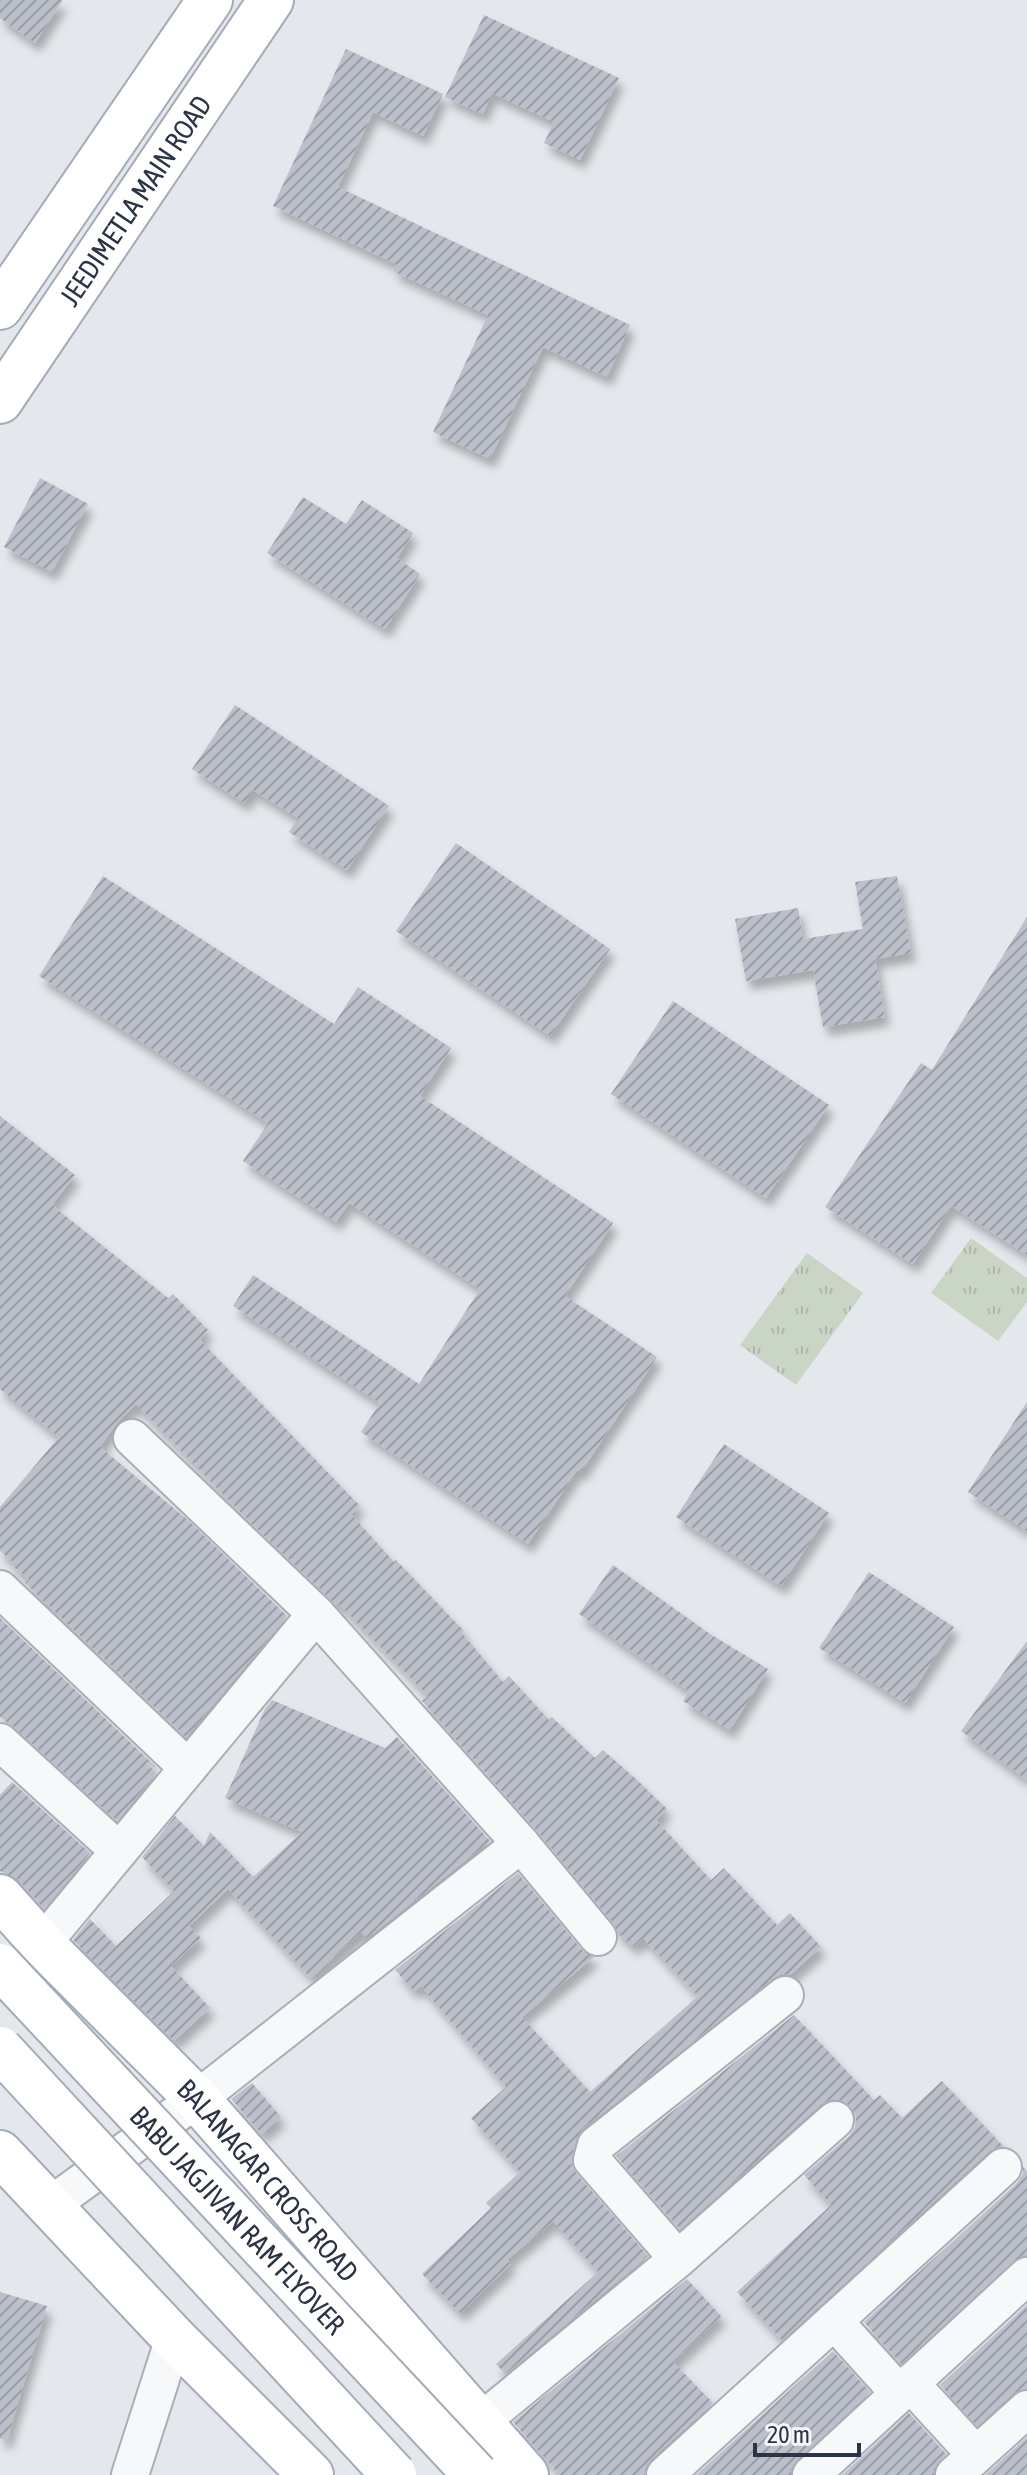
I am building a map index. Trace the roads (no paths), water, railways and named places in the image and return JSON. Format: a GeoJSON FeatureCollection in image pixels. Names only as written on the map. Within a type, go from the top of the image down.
{"type":"FeatureCollection","features":[{"type":"Feature","properties":{"kind":"main road"},"geometry":{"type":"LineString","coordinates":[[209,2],[260,15]]}},
{"type":"Feature","properties":{"kind":"main road","name":"JEEDIMETLA MAIN ROAD"},"geometry":{"type":"LineString","coordinates":[[0,307],[209,2]]}},
{"type":"Feature","properties":{"kind":"main road","name":"JEEDIMETLA MAIN ROAD"},"geometry":{"type":"LineString","coordinates":[[0,401],[260,15]]}},
{"type":"Feature","properties":{"kind":"main road","name":"BALANAGAR CROSS ROAD"},"geometry":{"type":"LineString","coordinates":[[0,1897],[42,1944],[197,2099],[526,2475]]}},
{"type":"Feature","properties":{"kind":"main road","name":"BABU JAGJIVAN RAM FLYOVER"},"geometry":{"type":"LineString","coordinates":[[0,1966],[476,2475]]}},
{"type":"Feature","properties":{"kind":"main road","name":"BABU JAGJIVAN RAM FLYOVER"},"geometry":{"type":"LineString","coordinates":[[0,2049],[394,2475]]}},
{"type":"Feature","properties":{"kind":"main road"},"geometry":{"type":"LineString","coordinates":[[0,2153],[174,2338],[311,2475]]}},
{"type":"Feature","properties":{"kind":"street"},"geometry":{"type":"LineString","coordinates":[[132,1438],[316,1614],[521,1844],[598,1937]]}},
{"type":"Feature","properties":{"kind":"street"},"geometry":{"type":"LineString","coordinates":[[0,1589],[188,1768]]}},
{"type":"Feature","properties":{"kind":"street"},"geometry":{"type":"LineString","coordinates":[[42,1944],[316,1614]]}},
{"type":"Feature","properties":{"kind":"street"},"geometry":{"type":"LineString","coordinates":[[0,1742],[119,1851]]}},
{"type":"Feature","properties":{"kind":"street"},"geometry":{"type":"LineString","coordinates":[[49,2206],[197,2099],[521,1844]]}},
{"type":"Feature","properties":{"kind":"street"},"geometry":{"type":"LineString","coordinates":[[678,2259],[592,2160],[596,2145],[785,1995]]}},
{"type":"Feature","properties":{"kind":"street"},"geometry":{"type":"LineString","coordinates":[[479,2423],[678,2259],[835,2120]]}},
{"type":"Feature","properties":{"kind":"street"},"geometry":{"type":"LineString","coordinates":[[665,2475],[1003,2167]]}},
{"type":"Feature","properties":{"kind":"street"},"geometry":{"type":"LineString","coordinates":[[811,2475],[1027,2276]]}},
{"type":"Feature","properties":{"kind":"street"},"geometry":{"type":"LineString","coordinates":[[834,2321],[905,2388],[965,2465],[1027,2409]]}},
{"type":"Feature","properties":{"kind":"street"},"geometry":{"type":"LineString","coordinates":[[130,2475],[174,2338]]}}]}
